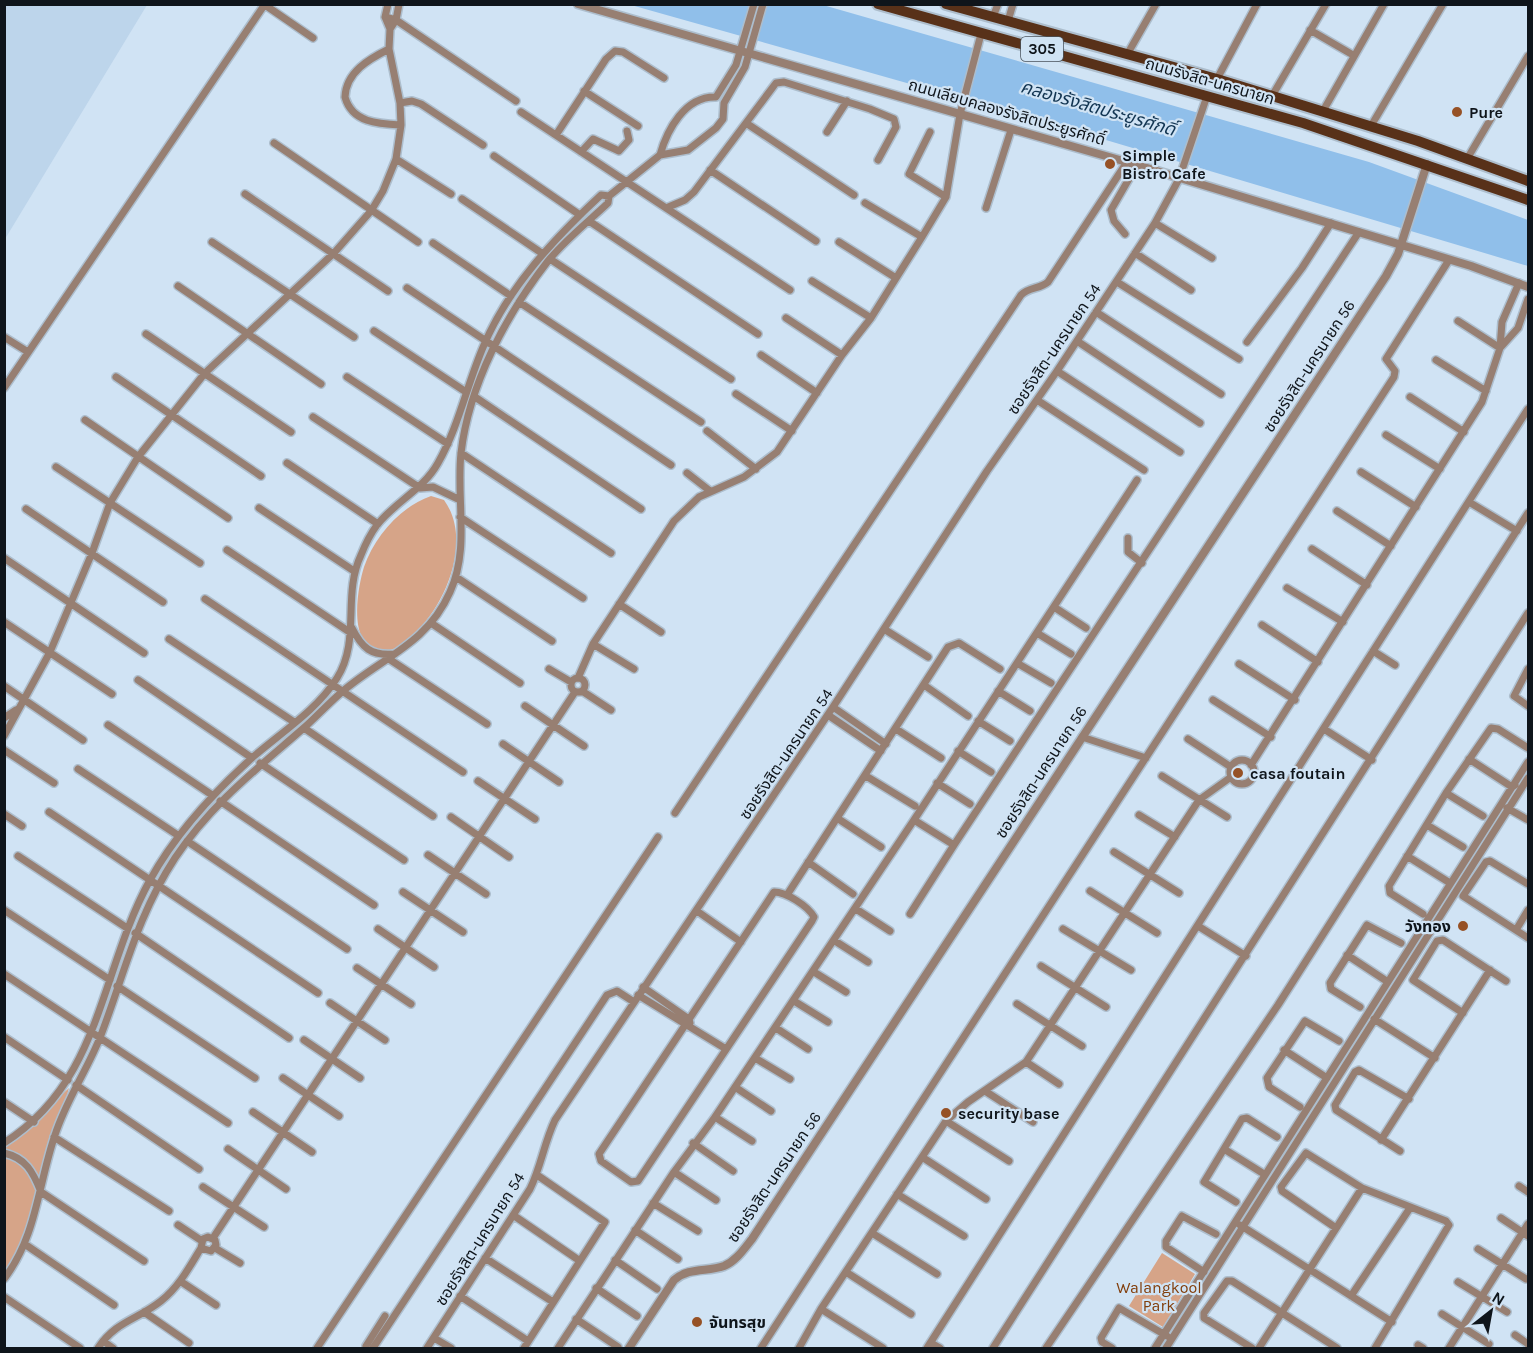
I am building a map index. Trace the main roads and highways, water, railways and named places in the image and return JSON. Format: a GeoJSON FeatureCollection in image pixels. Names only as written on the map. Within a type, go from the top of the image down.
{"type":"FeatureCollection","features":[{"type":"Feature","properties":{"kind":"main road","name":"ถนนรังสิต-นครนายก"},"geometry":{"type":"LineString","coordinates":[[878,4],[980,39],[1195,92],[1427,164],[1528,200]]}},
{"type":"Feature","properties":{"kind":"main road","name":"ถนนรังสิต-นครนายก"},"geometry":{"type":"LineString","coordinates":[[946,4],[1197,72],[1371,126],[1528,181]]}},
{"type":"Feature","properties":{"kind":"main road"},"geometry":{"type":"LineString","coordinates":[[1195,92],[1200,84],[1197,72]]}},
{"type":"Feature","properties":{"kind":"main road"},"geometry":{"type":"LineString","coordinates":[[1211,97],[1218,79]]}},
{"type":"Feature","properties":{"kind":"water","name":"คลองรังสิตประยูรศักดิ์"},"geometry":{"type":"Polygon","coordinates":[[[631,5],[823,5],[1369,162],[1528,220],[1528,266],[1059,126],[631,5]]]}},
{"type":"Feature","properties":{"kind":"place","name":"Pure"},"geometry":{"type":"Point","coordinates":[1457,112]}},
{"type":"Feature","properties":{"kind":"place","name":"Simple Bistro Cafe"},"geometry":{"type":"Point","coordinates":[1110,164]}},
{"type":"Feature","properties":{"kind":"place","name":"casa foutain"},"geometry":{"type":"Point","coordinates":[1238,773]}},
{"type":"Feature","properties":{"kind":"place","name":"วังทอง"},"geometry":{"type":"Point","coordinates":[1463,926]}},
{"type":"Feature","properties":{"kind":"place","name":"security base"},"geometry":{"type":"Point","coordinates":[946,1113]}},
{"type":"Feature","properties":{"kind":"place","name":"จันทรสุข"},"geometry":{"type":"Point","coordinates":[697,1322]}},
{"type":"Feature","properties":{"kind":"park label","name":"Walangkool Park"},"geometry":{"type":"Point","coordinates":[1159,1296]}}]}
